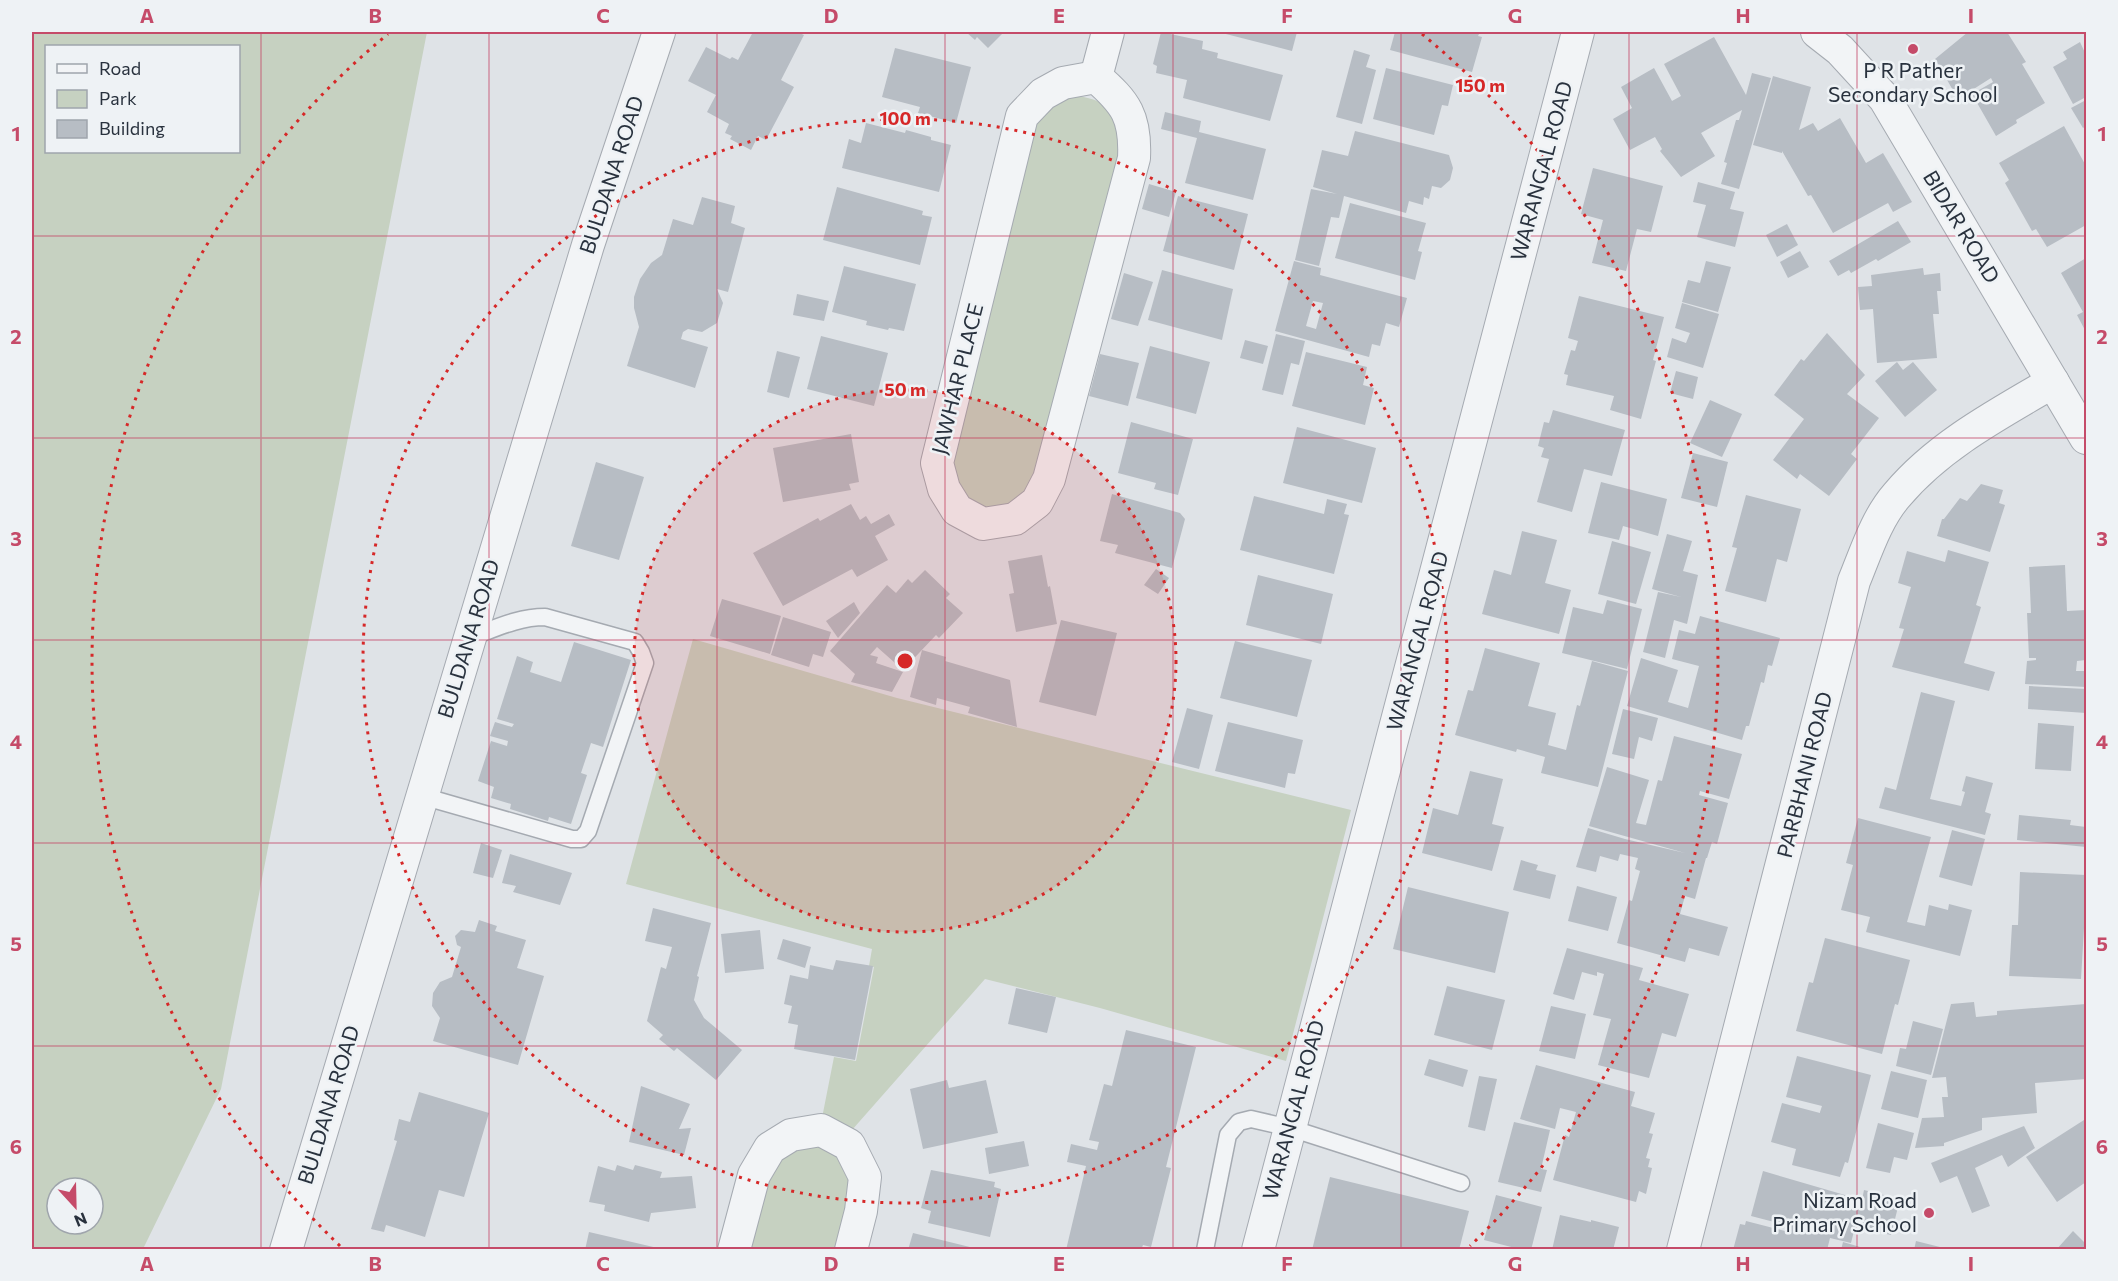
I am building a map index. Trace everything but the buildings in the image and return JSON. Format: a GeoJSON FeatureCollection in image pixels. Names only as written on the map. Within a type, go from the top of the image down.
{"type":"FeatureCollection","features":[{"type":"Feature","properties":{"kind":"street","name":"BULDANA ROAD"},"geometry":{"type":"LineString","coordinates":[[286,1250],[588,245],[659,32]]}},
{"type":"Feature","properties":{"kind":"street"},"geometry":{"type":"LineString","coordinates":[[1096,77],[1108,32]]}},
{"type":"Feature","properties":{"kind":"street","name":"WARANGAL ROAD"},"geometry":{"type":"LineString","coordinates":[[1258,1250],[1578,32]]}},
{"type":"Feature","properties":{"kind":"street","name":"BIDAR ROAD"},"geometry":{"type":"LineString","coordinates":[[1817,32],[1840,50],[1885,99],[2086,438]]}},
{"type":"Feature","properties":{"kind":"street","name":"JAWHAR PLACE"},"geometry":{"type":"LineString","coordinates":[[1096,77],[1115,93],[1129,114],[1135,135],[1134,158],[1050,479],[1037,502],[1015,519],[983,524],[957,510],[944,489],[937,463],[1022,116],[1043,94],[1063,83],[1096,77]]}},
{"type":"Feature","properties":{"kind":"street","name":"PARBHANI ROAD"},"geometry":{"type":"LineString","coordinates":[[1683,1250],[1854,581],[1872,535],[1896,495],[1931,462],[1975,428],[2053,382]]}},
{"type":"Feature","properties":{"kind":"street"},"geometry":{"type":"LineString","coordinates":[[734,1250],[754,1175],[770,1148],[791,1135],[821,1130],[849,1145],[865,1177],[861,1211],[851,1250]]}},
{"type":"Feature","properties":{"kind":"lane"},"geometry":{"type":"LineString","coordinates":[[422,796],[572,839],[581,839],[588,831],[645,663],[634,642],[545,617],[529,617],[469,638]]}},
{"type":"Feature","properties":{"kind":"lane"},"geometry":{"type":"LineString","coordinates":[[1205,1250],[1228,1135],[1239,1122],[1251,1119],[1290,1128],[1461,1183]]}},
{"type":"Feature","properties":{"kind":"green space"},"geometry":{"type":"Polygon","coordinates":[[[32,32],[427,32],[221,1089],[143,1249],[32,1249],[32,32]]]}},
{"type":"Feature","properties":{"kind":"green space"},"geometry":{"type":"Polygon","coordinates":[[[1078,96],[1104,104],[1114,114],[1126,138],[1039,475],[1016,506],[984,509],[971,503],[949,480],[1034,124],[1053,105],[1064,99],[1078,96]]]}},
{"type":"Feature","properties":{"kind":"green space"},"geometry":{"type":"Polygon","coordinates":[[[693,639],[897,698],[1351,810],[1286,1061],[1100,1008],[985,979],[852,1130],[822,1118],[834,1057],[856,1061],[874,967],[869,966],[872,949],[626,884],[693,639]]]}},
{"type":"Feature","properties":{"kind":"green space"},"geometry":{"type":"Polygon","coordinates":[[[785,1144],[833,1144],[853,1185],[838,1249],[742,1250],[751,1207],[785,1144]]]}},
{"type":"Feature","properties":{"kind":"place","name":"P R Pather Secondary School"},"geometry":{"type":"Point","coordinates":[1913,49]}},
{"type":"Feature","properties":{"kind":"place","name":"Nizam Road Primary School"},"geometry":{"type":"Point","coordinates":[1929,1213]}}]}
